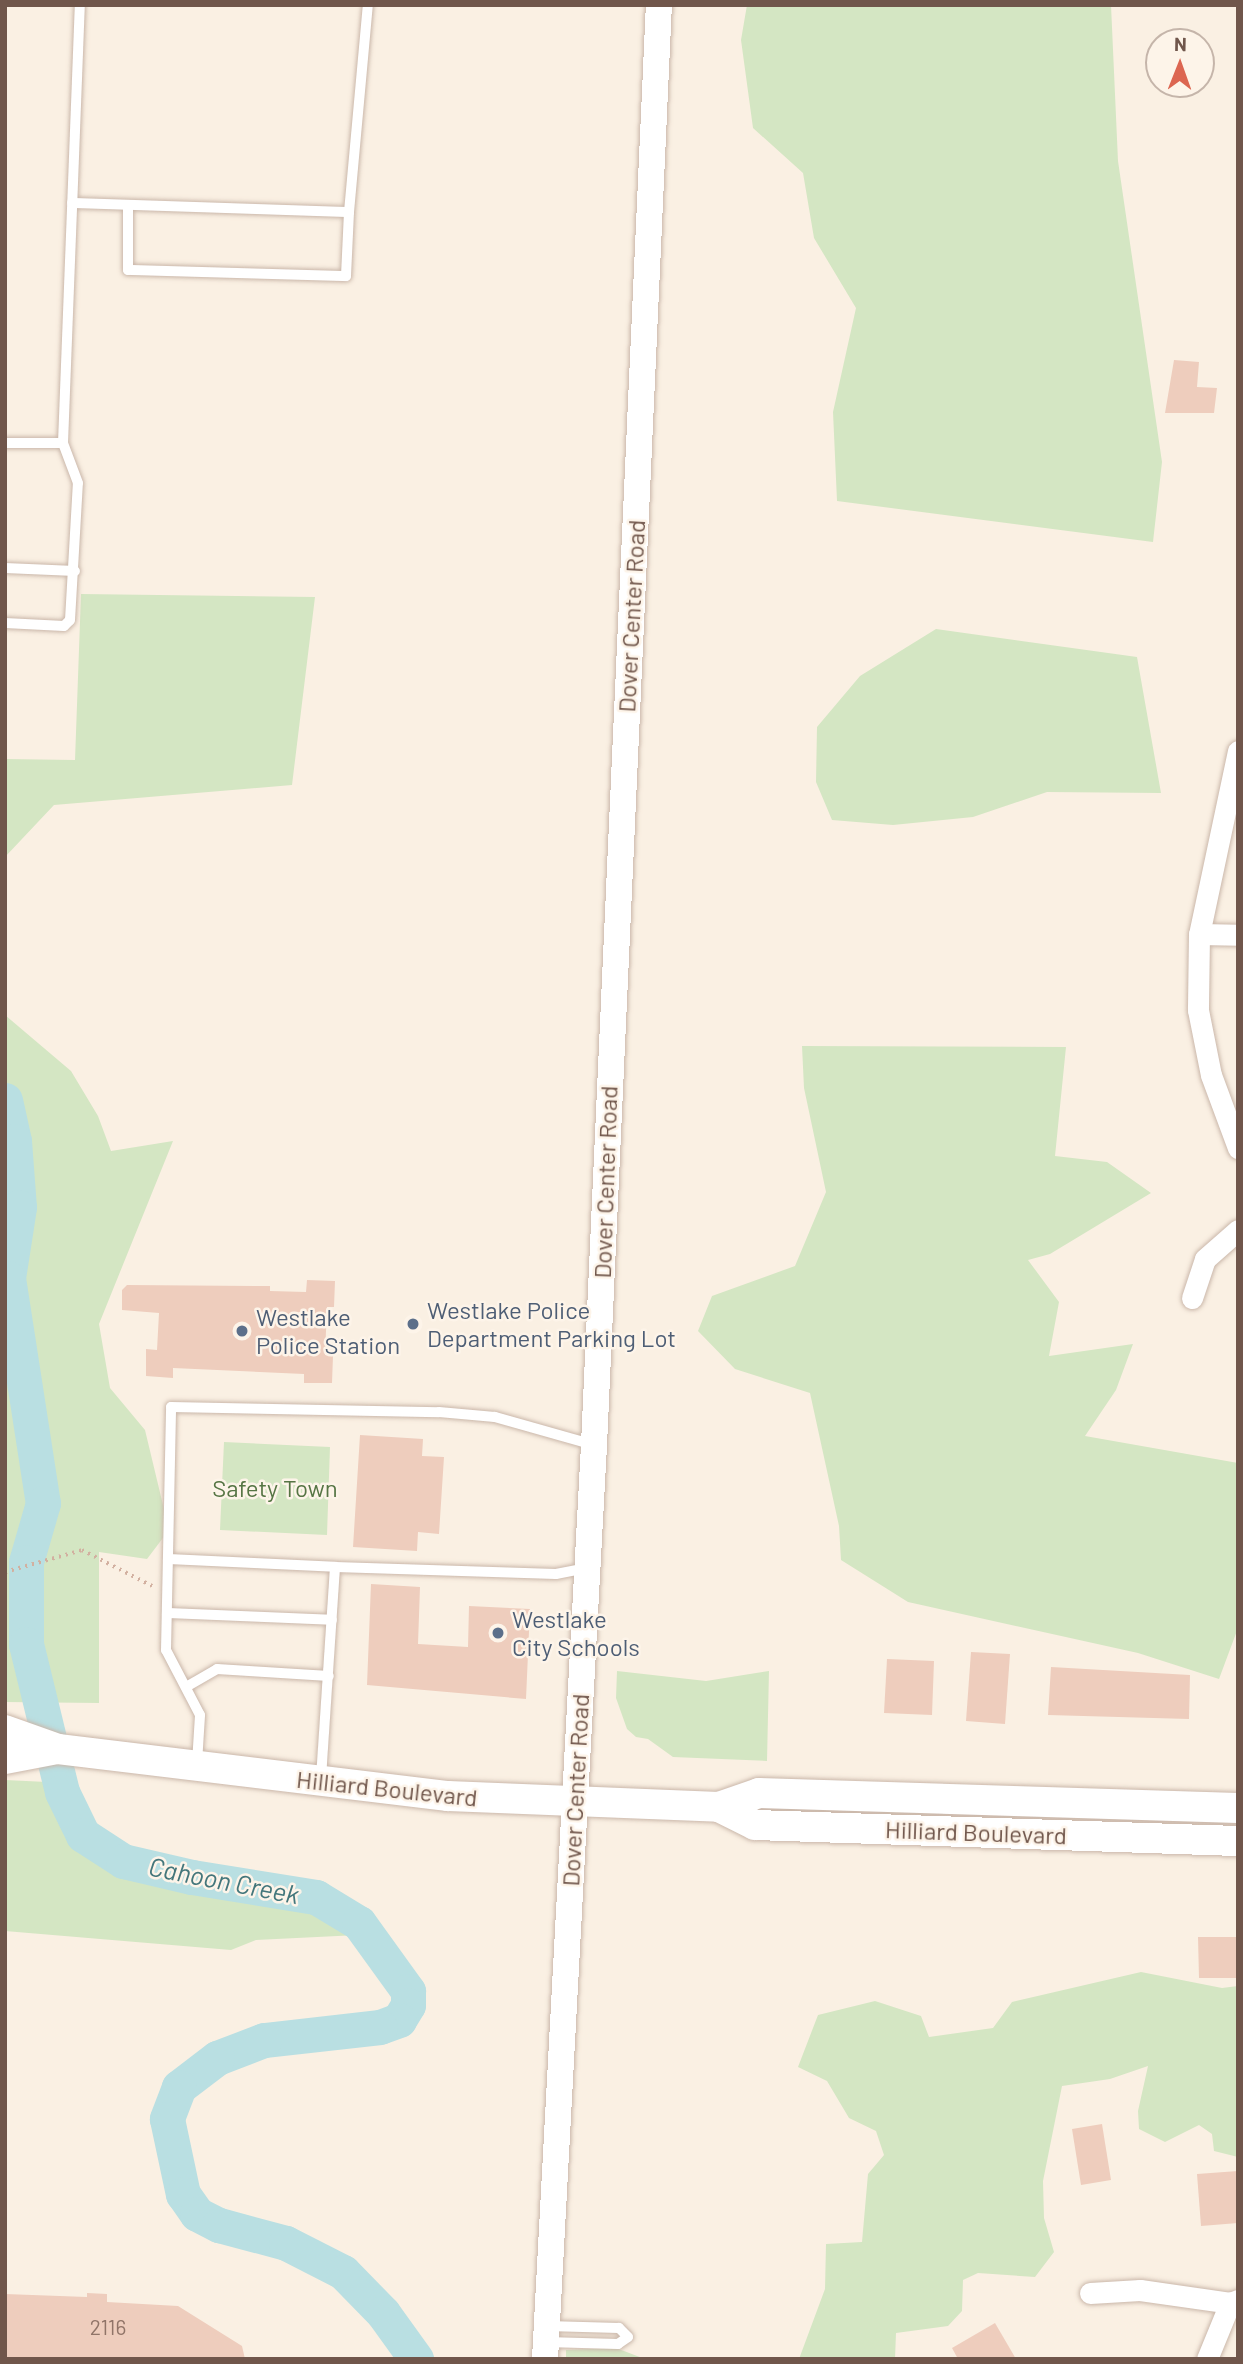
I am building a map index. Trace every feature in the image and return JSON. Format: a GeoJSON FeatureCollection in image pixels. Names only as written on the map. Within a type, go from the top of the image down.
{"type":"FeatureCollection","features":[{"type":"Feature","properties":{"kind":"main road","name":"Hilliard Boulevard"},"geometry":{"type":"LineString","coordinates":[[8,1749],[58,1749],[119,1755],[448,1796],[719,1807],[759,1793],[1238,1808]]}},
{"type":"Feature","properties":{"kind":"main road","name":"Hilliard Boulevard"},"geometry":{"type":"LineString","coordinates":[[719,1807],[755,1825],[1238,1840]]}},
{"type":"Feature","properties":{"kind":"street","name":"Dover Center Road"},"geometry":{"type":"LineString","coordinates":[[546,2342],[594,1445],[659,5]]}},
{"type":"Feature","properties":{"kind":"street"},"geometry":{"type":"LineString","coordinates":[[1238,751],[1199,934],[1198,1010],[1211,1075],[1238,1148]]}},
{"type":"Feature","properties":{"kind":"street"},"geometry":{"type":"LineString","coordinates":[[1199,934],[1238,935]]}},
{"type":"Feature","properties":{"kind":"street"},"geometry":{"type":"LineString","coordinates":[[1192,1298],[1205,1259],[1238,1230]]}},
{"type":"Feature","properties":{"kind":"street"},"geometry":{"type":"LineString","coordinates":[[1090,2293],[1140,2290],[1234,2301],[1207,2359]]}},
{"type":"Feature","properties":{"kind":"lane"},"geometry":{"type":"LineString","coordinates":[[5,624],[64,626],[70,620],[75,571],[78,483],[63,443],[80,5]]}},
{"type":"Feature","properties":{"kind":"lane"},"geometry":{"type":"LineString","coordinates":[[128,205],[128,270],[346,276],[349,212],[368,5]]}},
{"type":"Feature","properties":{"kind":"lane"},"geometry":{"type":"LineString","coordinates":[[72,203],[349,212]]}},
{"type":"Feature","properties":{"kind":"lane"},"geometry":{"type":"LineString","coordinates":[[5,443],[63,443]]}},
{"type":"Feature","properties":{"kind":"lane"},"geometry":{"type":"LineString","coordinates":[[5,568],[75,571]]}},
{"type":"Feature","properties":{"kind":"lane"},"geometry":{"type":"LineString","coordinates":[[197,1765],[200,1715],[166,1650],[171,1407],[439,1412],[495,1418],[594,1445]]}},
{"type":"Feature","properties":{"kind":"lane"},"geometry":{"type":"LineString","coordinates":[[168,1559],[556,1574],[587,1568]]}},
{"type":"Feature","properties":{"kind":"lane"},"geometry":{"type":"LineString","coordinates":[[321,1782],[335,1567]]}},
{"type":"Feature","properties":{"kind":"lane"},"geometry":{"type":"LineString","coordinates":[[167,1613],[332,1620]]}},
{"type":"Feature","properties":{"kind":"lane"},"geometry":{"type":"LineString","coordinates":[[186,1687],[216,1669],[329,1676]]}},
{"type":"Feature","properties":{"kind":"lane"},"geometry":{"type":"LineString","coordinates":[[619,2328],[628,2336],[618,2344],[546,2342],[619,2328]]}},
{"type":"Feature","properties":{"kind":"path"},"geometry":{"type":"LineString","coordinates":[[5,1572],[82,1550],[139,1581],[167,1590]]}},
{"type":"Feature","properties":{"kind":"green space"},"geometry":{"type":"Polygon","coordinates":[[[747,5],[1111,5],[1118,161],[1162,462],[1153,542],[837,501],[833,412],[856,308],[814,238],[803,173],[753,128],[741,40],[747,5]]]}},
{"type":"Feature","properties":{"kind":"green space"},"geometry":{"type":"Polygon","coordinates":[[[81,594],[315,597],[292,785],[54,805],[5,857],[5,759],[75,760],[81,594]]]}},
{"type":"Feature","properties":{"kind":"green space"},"geometry":{"type":"Polygon","coordinates":[[[936,629],[1137,657],[1161,793],[1047,792],[973,817],[893,825],[832,820],[816,782],[817,727],[860,676],[936,629]]]}},
{"type":"Feature","properties":{"kind":"green space"},"geometry":{"type":"Polygon","coordinates":[[[5,1015],[71,1071],[98,1116],[111,1151],[173,1141],[99,1324],[110,1388],[145,1430],[169,1530],[147,1559],[99,1552],[99,1703],[5,1702],[5,1015]]]}},
{"type":"Feature","properties":{"kind":"green space"},"geometry":{"type":"Polygon","coordinates":[[[802,1046],[1066,1047],[1055,1156],[1107,1162],[1151,1193],[1050,1254],[1028,1260],[1059,1302],[1049,1356],[1133,1344],[1116,1390],[1085,1436],[1238,1463],[1238,1628],[1219,1679],[1138,1653],[908,1602],[841,1560],[839,1526],[810,1393],[735,1369],[698,1331],[712,1296],[795,1266],[826,1192],[804,1088],[802,1046]]]}},
{"type":"Feature","properties":{"kind":"green space","name":"Safety Town"},"geometry":{"type":"Polygon","coordinates":[[[224,1442],[330,1447],[327,1535],[220,1530],[224,1442]]]}},
{"type":"Feature","properties":{"kind":"green space"},"geometry":{"type":"Polygon","coordinates":[[[617,1671],[706,1681],[769,1671],[767,1761],[673,1757],[648,1739],[636,1737],[627,1729],[616,1698],[617,1671]]]}},
{"type":"Feature","properties":{"kind":"green space"},"geometry":{"type":"Polygon","coordinates":[[[5,1780],[47,1782],[62,1792],[83,1835],[123,1861],[191,1877],[316,1897],[359,1923],[358,1935],[256,1940],[231,1950],[5,1931],[5,1780]]]}},
{"type":"Feature","properties":{"kind":"green space"},"geometry":{"type":"Polygon","coordinates":[[[1141,1972],[1222,1988],[1238,1986],[1238,2157],[1214,2151],[1212,2134],[1199,2125],[1165,2142],[1139,2129],[1138,2111],[1148,2066],[1110,2079],[1062,2086],[1043,2181],[1044,2218],[1054,2252],[1035,2277],[978,2273],[963,2280],[962,2311],[948,2326],[896,2333],[895,2359],[799,2359],[825,2289],[826,2244],[862,2242],[868,2174],[884,2155],[876,2131],[849,2118],[827,2081],[798,2067],[818,2015],[875,2001],[921,2016],[929,2037],[993,2028],[1012,2002],[1141,1972]]]}},
{"type":"Feature","properties":{"kind":"green space"},"geometry":{"type":"Polygon","coordinates":[[[616,2348],[645,2359],[566,2359],[566,2350],[616,2348]]]}},
{"type":"Feature","properties":{"kind":"building"},"geometry":{"type":"Polygon","coordinates":[[[1174,360],[1199,362],[1197,387],[1217,388],[1214,413],[1165,413],[1174,360]]]}},
{"type":"Feature","properties":{"kind":"building","name":"Westlake Police Station"},"geometry":{"type":"Polygon","coordinates":[[[307,1280],[335,1281],[334,1307],[327,1307],[325,1355],[333,1356],[332,1383],[304,1383],[304,1374],[173,1368],[173,1378],[146,1376],[146,1349],[157,1350],[159,1313],[122,1310],[122,1290],[127,1285],[270,1286],[270,1291],[306,1292],[307,1280]]]}},
{"type":"Feature","properties":{"kind":"building"},"geometry":{"type":"Polygon","coordinates":[[[360,1435],[423,1439],[422,1456],[444,1457],[439,1534],[418,1532],[417,1551],[353,1547],[360,1435]]]}},
{"type":"Feature","properties":{"kind":"building","name":"Westlake City Schools"},"geometry":{"type":"Polygon","coordinates":[[[371,1584],[420,1587],[418,1644],[468,1647],[469,1606],[530,1609],[526,1699],[367,1685],[371,1584]]]}},
{"type":"Feature","properties":{"kind":"building"},"geometry":{"type":"Polygon","coordinates":[[[971,1652],[1010,1654],[1005,1724],[966,1721],[971,1652]]]}},
{"type":"Feature","properties":{"kind":"building"},"geometry":{"type":"Polygon","coordinates":[[[887,1659],[934,1661],[932,1715],[884,1713],[887,1659]]]}},
{"type":"Feature","properties":{"kind":"building"},"geometry":{"type":"Polygon","coordinates":[[[1051,1667],[1190,1675],[1189,1719],[1048,1715],[1051,1667]]]}},
{"type":"Feature","properties":{"kind":"building"},"geometry":{"type":"Polygon","coordinates":[[[1198,1937],[1238,1937],[1238,1978],[1199,1978],[1198,1937]]]}},
{"type":"Feature","properties":{"kind":"building"},"geometry":{"type":"Polygon","coordinates":[[[1102,2124],[1111,2180],[1081,2185],[1072,2129],[1102,2124]]]}},
{"type":"Feature","properties":{"kind":"building"},"geometry":{"type":"Polygon","coordinates":[[[1238,2171],[1238,2223],[1201,2226],[1197,2174],[1238,2171]]]}},
{"type":"Feature","properties":{"kind":"building"},"geometry":{"type":"Polygon","coordinates":[[[87,2293],[107,2294],[107,2302],[178,2306],[242,2346],[245,2359],[5,2359],[5,2294],[87,2297],[87,2293]]]}},
{"type":"Feature","properties":{"kind":"building"},"geometry":{"type":"Polygon","coordinates":[[[995,2323],[1016,2359],[958,2359],[952,2348],[995,2323]]]}},
{"type":"Feature","properties":{"kind":"waterway","name":"Cahoon Creek"},"geometry":{"type":"LineString","coordinates":[[5,1100],[14,1141],[19,1207],[8,1278],[43,1503],[26,1562],[26,1644],[62,1792],[83,1835],[123,1861],[192,1877],[316,1897],[359,1923],[408,1991],[408,2005],[399,2020],[380,2027],[264,2040],[217,2058],[179,2087],[167,2119],[183,2194],[197,2214],[219,2225],[286,2243],[343,2272],[383,2313],[416,2359]]}},
{"type":"Feature","properties":{"kind":"place","name":"Westlake Police Department Parking Lot"},"geometry":{"type":"Point","coordinates":[413,1324]}},
{"type":"Feature","properties":{"kind":"place","name":"Westlake Police Station"},"geometry":{"type":"Point","coordinates":[242,1331]}},
{"type":"Feature","properties":{"kind":"place","name":"Westlake City Schools"},"geometry":{"type":"Point","coordinates":[498,1633]}}]}
